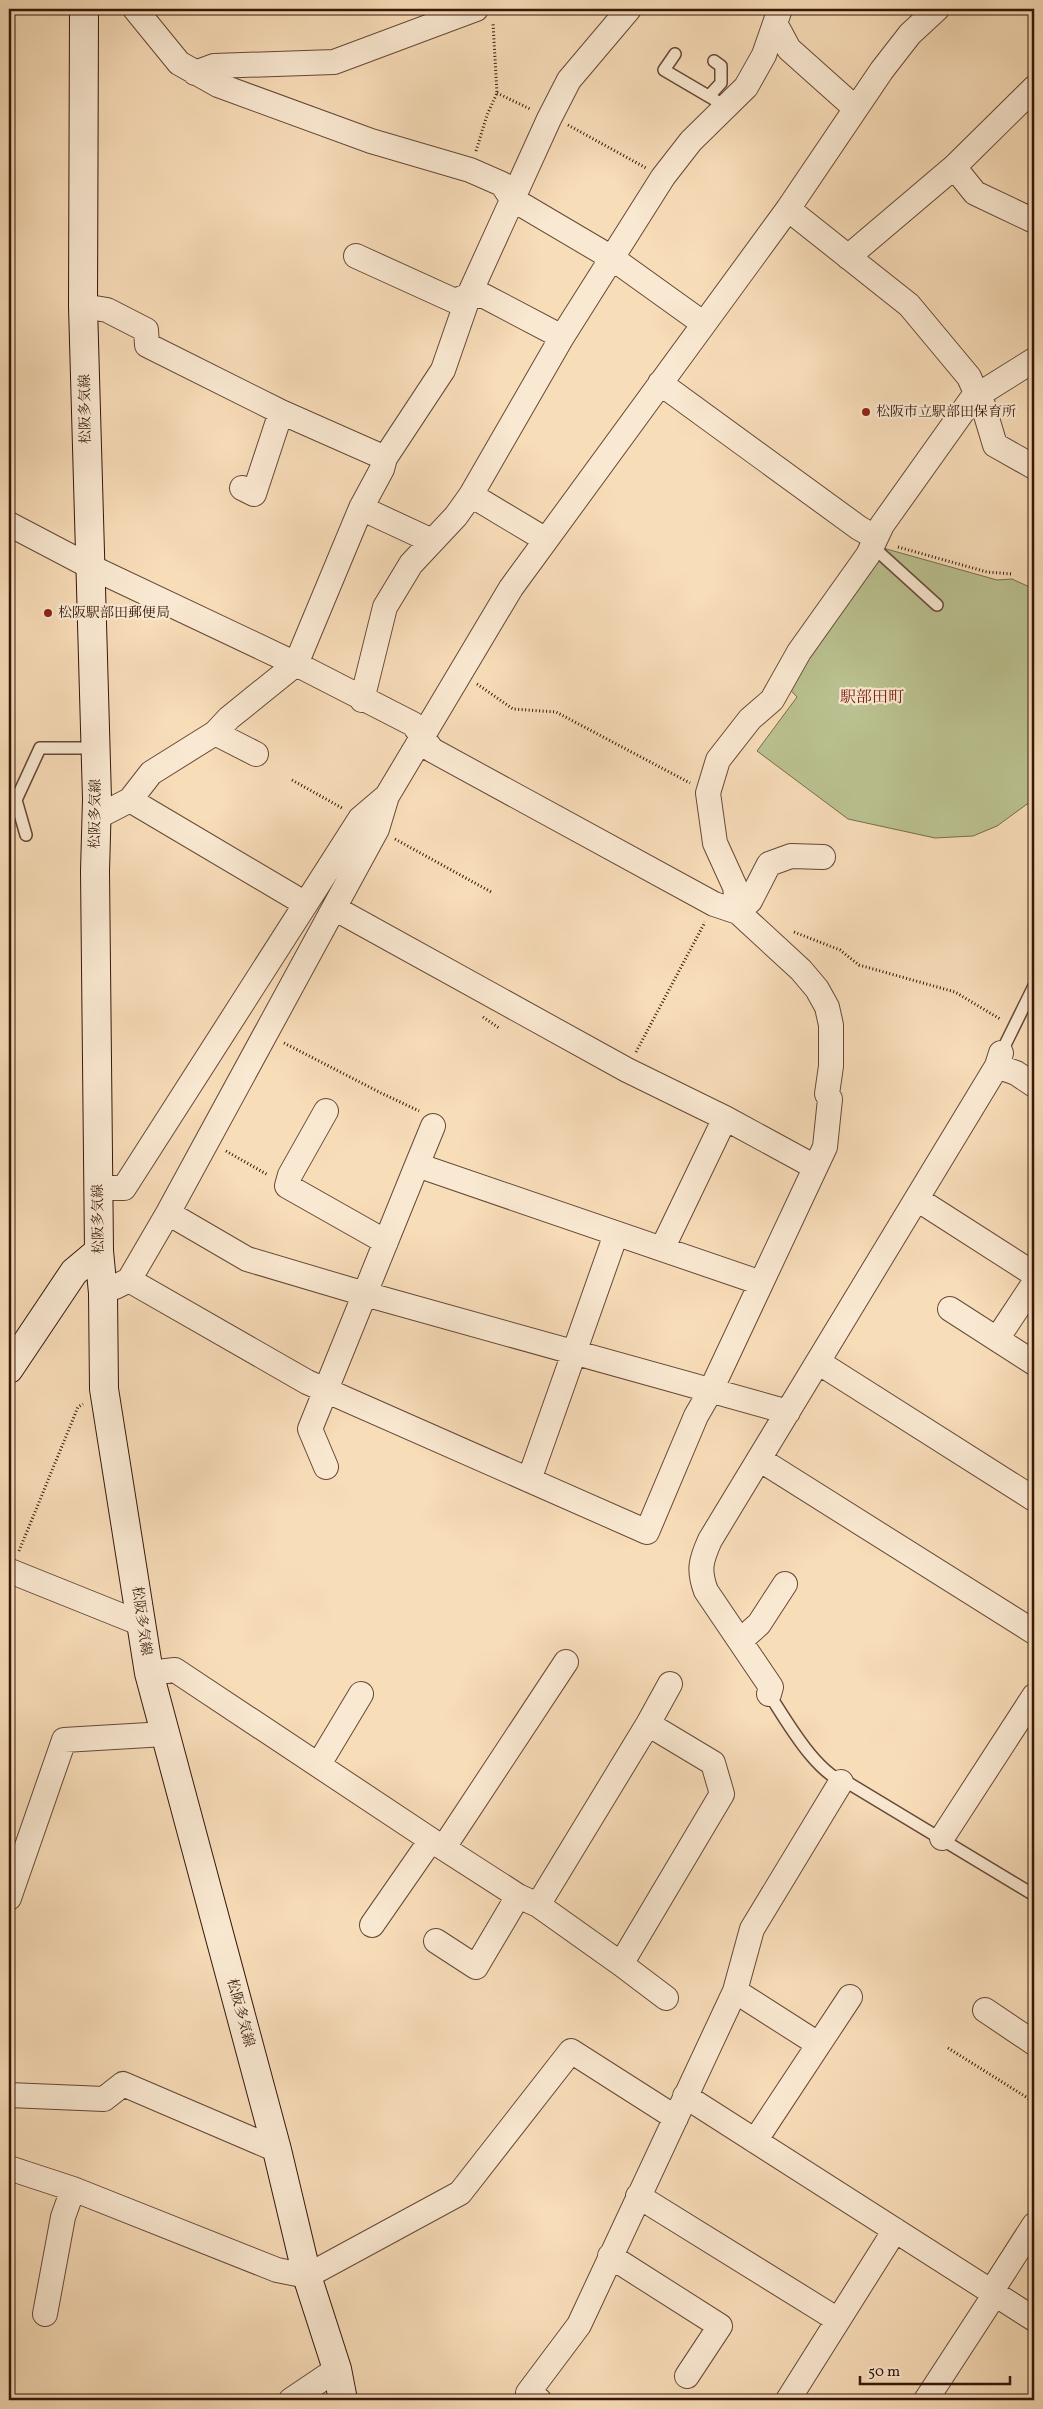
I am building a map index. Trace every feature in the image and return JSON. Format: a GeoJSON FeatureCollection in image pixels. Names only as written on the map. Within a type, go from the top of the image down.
{"type":"FeatureCollection","features":[{"type":"Feature","properties":{"kind":"main road","name":"松阪多気線"},"geometry":{"type":"LineString","coordinates":[[84,9],[83,306],[95,748],[98,1251],[103,1293],[104,1388],[142,1624],[148,1673],[277,2150],[307,2276],[337,2368],[343,2400]]}},
{"type":"Feature","properties":{"kind":"main road"},"geometry":{"type":"LineString","coordinates":[[9,1369],[74,1272],[98,1251]]}},
{"type":"Feature","properties":{"kind":"street"},"geometry":{"type":"LineString","coordinates":[[135,9],[179,63],[195,73],[218,85],[371,141],[470,170],[502,184],[512,199],[612,258],[704,324]]}},
{"type":"Feature","properties":{"kind":"street"},"geometry":{"type":"LineString","coordinates":[[96,817],[130,800],[150,773],[215,733],[229,718],[296,664],[360,508],[382,469],[385,458],[443,370],[469,295],[549,119],[569,80],[629,9]]}},
{"type":"Feature","properties":{"kind":"street"},"geometry":{"type":"LineString","coordinates":[[103,1293],[129,1280],[168,1213],[377,829],[387,796],[511,588],[788,209],[836,140],[855,108],[910,34],[937,9]]}},
{"type":"Feature","properties":{"kind":"street"},"geometry":{"type":"LineString","coordinates":[[195,73],[214,66],[334,62],[484,13]]}},
{"type":"Feature","properties":{"kind":"street"},"geometry":{"type":"LineString","coordinates":[[778,17],[789,49],[855,108]]}},
{"type":"Feature","properties":{"kind":"street"},"geometry":{"type":"LineString","coordinates":[[362,700],[385,607],[411,564],[456,516],[471,495],[562,337],[662,177],[691,142],[718,102],[746,88],[764,55],[778,17]]}},
{"type":"Feature","properties":{"kind":"street"},"geometry":{"type":"LineString","coordinates":[[764,55],[771,50],[789,49]]}},
{"type":"Feature","properties":{"kind":"street"},"geometry":{"type":"LineString","coordinates":[[848,257],[954,167],[1034,88]]}},
{"type":"Feature","properties":{"kind":"street"},"geometry":{"type":"LineString","coordinates":[[954,167],[975,193],[1034,221]]}},
{"type":"Feature","properties":{"kind":"street"},"geometry":{"type":"LineString","coordinates":[[788,209],[909,305],[969,377],[983,405],[995,445],[1034,467]]}},
{"type":"Feature","properties":{"kind":"street"},"geometry":{"type":"LineString","coordinates":[[356,256],[456,301],[469,295],[484,296],[562,337]]}},
{"type":"Feature","properties":{"kind":"street"},"geometry":{"type":"LineString","coordinates":[[83,306],[107,310],[146,330],[147,345],[281,412],[385,458]]}},
{"type":"Feature","properties":{"kind":"street"},"geometry":{"type":"LineString","coordinates":[[738,912],[735,887],[714,842],[708,793],[718,760],[750,719],[772,700],[799,652],[868,555],[873,541],[976,393],[986,390],[1034,360]]}},
{"type":"Feature","properties":{"kind":"street"},"geometry":{"type":"LineString","coordinates":[[660,382],[859,528],[873,541]]}},
{"type":"Feature","properties":{"kind":"street"},"geometry":{"type":"LineString","coordinates":[[242,488],[254,494],[281,412]]}},
{"type":"Feature","properties":{"kind":"street"},"geometry":{"type":"LineString","coordinates":[[471,495],[546,540]]}},
{"type":"Feature","properties":{"kind":"street"},"geometry":{"type":"LineString","coordinates":[[360,508],[432,541]]}},
{"type":"Feature","properties":{"kind":"street"},"geometry":{"type":"LineString","coordinates":[[9,524],[89,566],[296,664],[362,700],[413,724],[432,750],[714,904],[738,912],[801,970],[817,989],[827,1007],[832,1047],[827,1094],[830,1099],[825,1147],[711,1390],[696,1416],[647,1532],[326,1391],[129,1280]]}},
{"type":"Feature","properties":{"kind":"street"},"geometry":{"type":"LineString","coordinates":[[215,733],[256,754]]}},
{"type":"Feature","properties":{"kind":"street"},"geometry":{"type":"LineString","coordinates":[[98,1188],[124,1188],[288,928],[360,819],[387,796]]}},
{"type":"Feature","properties":{"kind":"street"},"geometry":{"type":"LineString","coordinates":[[130,800],[304,904]]}},
{"type":"Feature","properties":{"kind":"street"},"geometry":{"type":"LineString","coordinates":[[738,912],[750,901],[769,864],[791,856],[822,857]]}},
{"type":"Feature","properties":{"kind":"street"},"geometry":{"type":"LineString","coordinates":[[334,908],[627,1070],[725,1118],[815,1167]]}},
{"type":"Feature","properties":{"kind":"street"},"geometry":{"type":"LineString","coordinates":[[288,928],[314,945]]}},
{"type":"Feature","properties":{"kind":"street"},"geometry":{"type":"LineString","coordinates":[[769,1694],[771,1686],[706,1591],[702,1580],[701,1560],[710,1540],[999,1060],[1034,1084]]}},
{"type":"Feature","properties":{"kind":"street"},"geometry":{"type":"LineString","coordinates":[[326,1111],[290,1175],[287,1186],[386,1242]]}},
{"type":"Feature","properties":{"kind":"street"},"geometry":{"type":"LineString","coordinates":[[662,1249],[725,1118]]}},
{"type":"Feature","properties":{"kind":"street"},"geometry":{"type":"LineString","coordinates":[[326,1467],[310,1430],[417,1165],[427,1119]]}},
{"type":"Feature","properties":{"kind":"street"},"geometry":{"type":"LineString","coordinates":[[417,1165],[761,1283]]}},
{"type":"Feature","properties":{"kind":"street"},"geometry":{"type":"LineString","coordinates":[[917,1199],[1034,1274]]}},
{"type":"Feature","properties":{"kind":"street"},"geometry":{"type":"LineString","coordinates":[[168,1213],[247,1259],[365,1294],[788,1412]]}},
{"type":"Feature","properties":{"kind":"street"},"geometry":{"type":"LineString","coordinates":[[529,1480],[616,1234]]}},
{"type":"Feature","properties":{"kind":"street"},"geometry":{"type":"LineString","coordinates":[[997,1339],[1034,1283]]}},
{"type":"Feature","properties":{"kind":"street"},"geometry":{"type":"LineString","coordinates":[[950,1310],[1034,1363]]}},
{"type":"Feature","properties":{"kind":"street"},"geometry":{"type":"LineString","coordinates":[[818,1362],[1034,1499]]}},
{"type":"Feature","properties":{"kind":"street"},"geometry":{"type":"LineString","coordinates":[[759,1459],[1034,1632]]}},
{"type":"Feature","properties":{"kind":"street"},"geometry":{"type":"LineString","coordinates":[[10,1571],[142,1624]]}},
{"type":"Feature","properties":{"kind":"street"},"geometry":{"type":"LineString","coordinates":[[740,1641],[759,1624],[786,1584]]}},
{"type":"Feature","properties":{"kind":"street"},"geometry":{"type":"LineString","coordinates":[[372,1925],[437,1843],[566,1662]]}},
{"type":"Feature","properties":{"kind":"street"},"geometry":{"type":"LineString","coordinates":[[148,1673],[176,1670],[528,1901],[621,1964],[666,1998]]}},
{"type":"Feature","properties":{"kind":"street"},"geometry":{"type":"LineString","coordinates":[[436,1941],[476,1967],[528,1901],[648,1724],[670,1684]]}},
{"type":"Feature","properties":{"kind":"street"},"geometry":{"type":"LineString","coordinates":[[318,1764],[361,1694]]}},
{"type":"Feature","properties":{"kind":"street"},"geometry":{"type":"LineString","coordinates":[[942,1838],[1034,1696]]}},
{"type":"Feature","properties":{"kind":"street"},"geometry":{"type":"LineString","coordinates":[[621,1964],[722,1794],[713,1763],[648,1724]]}},
{"type":"Feature","properties":{"kind":"street"},"geometry":{"type":"LineString","coordinates":[[9,1898],[64,1740],[165,1734]]}},
{"type":"Feature","properties":{"kind":"street"},"geometry":{"type":"LineString","coordinates":[[539,2400],[528,2393],[579,2325],[735,1991],[752,1929],[841,1782]]}},
{"type":"Feature","properties":{"kind":"street"},"geometry":{"type":"LineString","coordinates":[[735,1991],[818,2044]]}},
{"type":"Feature","properties":{"kind":"street"},"geometry":{"type":"LineString","coordinates":[[755,2141],[850,1997]]}},
{"type":"Feature","properties":{"kind":"street"},"geometry":{"type":"LineString","coordinates":[[985,2010],[1034,2043]]}},
{"type":"Feature","properties":{"kind":"street"},"geometry":{"type":"LineString","coordinates":[[9,2168],[72,2189],[277,2270],[307,2276],[460,2193],[571,2051],[676,2118]]}},
{"type":"Feature","properties":{"kind":"street"},"geometry":{"type":"LineString","coordinates":[[9,2094],[104,2099],[123,2084],[277,2150]]}},
{"type":"Feature","properties":{"kind":"street"},"geometry":{"type":"LineString","coordinates":[[685,2096],[1034,2319]]}},
{"type":"Feature","properties":{"kind":"street"},"geometry":{"type":"LineString","coordinates":[[45,2314],[63,2217],[72,2189]]}},
{"type":"Feature","properties":{"kind":"street"},"geometry":{"type":"LineString","coordinates":[[638,2196],[838,2320]]}},
{"type":"Feature","properties":{"kind":"street"},"geometry":{"type":"LineString","coordinates":[[926,2400],[1034,2225]]}},
{"type":"Feature","properties":{"kind":"street"},"geometry":{"type":"LineString","coordinates":[[788,2400],[895,2230]]}},
{"type":"Feature","properties":{"kind":"street"},"geometry":{"type":"LineString","coordinates":[[610,2256],[720,2326],[687,2376]]}},
{"type":"Feature","properties":{"kind":"street"},"geometry":{"type":"LineString","coordinates":[[291,2400],[337,2368]]}},
{"type":"Feature","properties":{"kind":"lane"},"geometry":{"type":"LineString","coordinates":[[675,54],[664,70],[718,102],[721,66],[714,61]]}},
{"type":"Feature","properties":{"kind":"lane"},"geometry":{"type":"LineString","coordinates":[[873,541],[937,606]]}},
{"type":"Feature","properties":{"kind":"lane"},"geometry":{"type":"LineString","coordinates":[[26,835],[16,800],[40,748],[95,748]]}},
{"type":"Feature","properties":{"kind":"lane"},"geometry":{"type":"LineString","coordinates":[[999,1060],[1034,986]]}},
{"type":"Feature","properties":{"kind":"lane"},"geometry":{"type":"LineString","coordinates":[[769,1694],[810,1756],[841,1782],[850,1784],[1034,1895]]}},
{"type":"Feature","properties":{"kind":"path"},"geometry":{"type":"LineString","coordinates":[[470,170],[487,115],[497,93],[484,13]]}},
{"type":"Feature","properties":{"kind":"path"},"geometry":{"type":"LineString","coordinates":[[497,93],[549,119],[576,128],[662,177]]}},
{"type":"Feature","properties":{"kind":"path"},"geometry":{"type":"LineString","coordinates":[[873,541],[988,572],[1012,574]]}},
{"type":"Feature","properties":{"kind":"path"},"geometry":{"type":"LineString","coordinates":[[460,672],[513,709],[556,712],[708,793]]}},
{"type":"Feature","properties":{"kind":"path"},"geometry":{"type":"LineString","coordinates":[[627,1070],[714,904]]}},
{"type":"Feature","properties":{"kind":"path"},"geometry":{"type":"LineString","coordinates":[[790,931],[840,950],[859,965],[955,992],[994,1015],[1013,1029]]}},
{"type":"Feature","properties":{"kind":"path"},"geometry":{"type":"LineString","coordinates":[[266,1033],[427,1119]]}},
{"type":"Feature","properties":{"kind":"path"},"geometry":{"type":"LineString","coordinates":[[208,1141],[287,1186]]}},
{"type":"Feature","properties":{"kind":"path"},"geometry":{"type":"LineString","coordinates":[[10,1571],[78,1407],[104,1388]]}},
{"type":"Feature","properties":{"kind":"path"},"geometry":{"type":"LineString","coordinates":[[948,2048],[1034,2102]]}},
{"type":"Feature","properties":{"kind":"green space"},"geometry":{"type":"Polygon","coordinates":[[[883,548],[997,580],[1012,579],[1034,589],[1034,799],[997,826],[973,836],[935,838],[848,819],[757,751],[797,697],[785,684],[883,548]]]}},
{"type":"Feature","properties":{"kind":"place","name":"松阪市立駅部田保育所"},"geometry":{"type":"Point","coordinates":[866,412]}},
{"type":"Feature","properties":{"kind":"place","name":"松阪駅部田郵便局"},"geometry":{"type":"Point","coordinates":[48,613]}},
{"type":"Feature","properties":{"kind":"district","name":"駅部田町"},"geometry":{"type":"Point","coordinates":[872,698]}}]}
